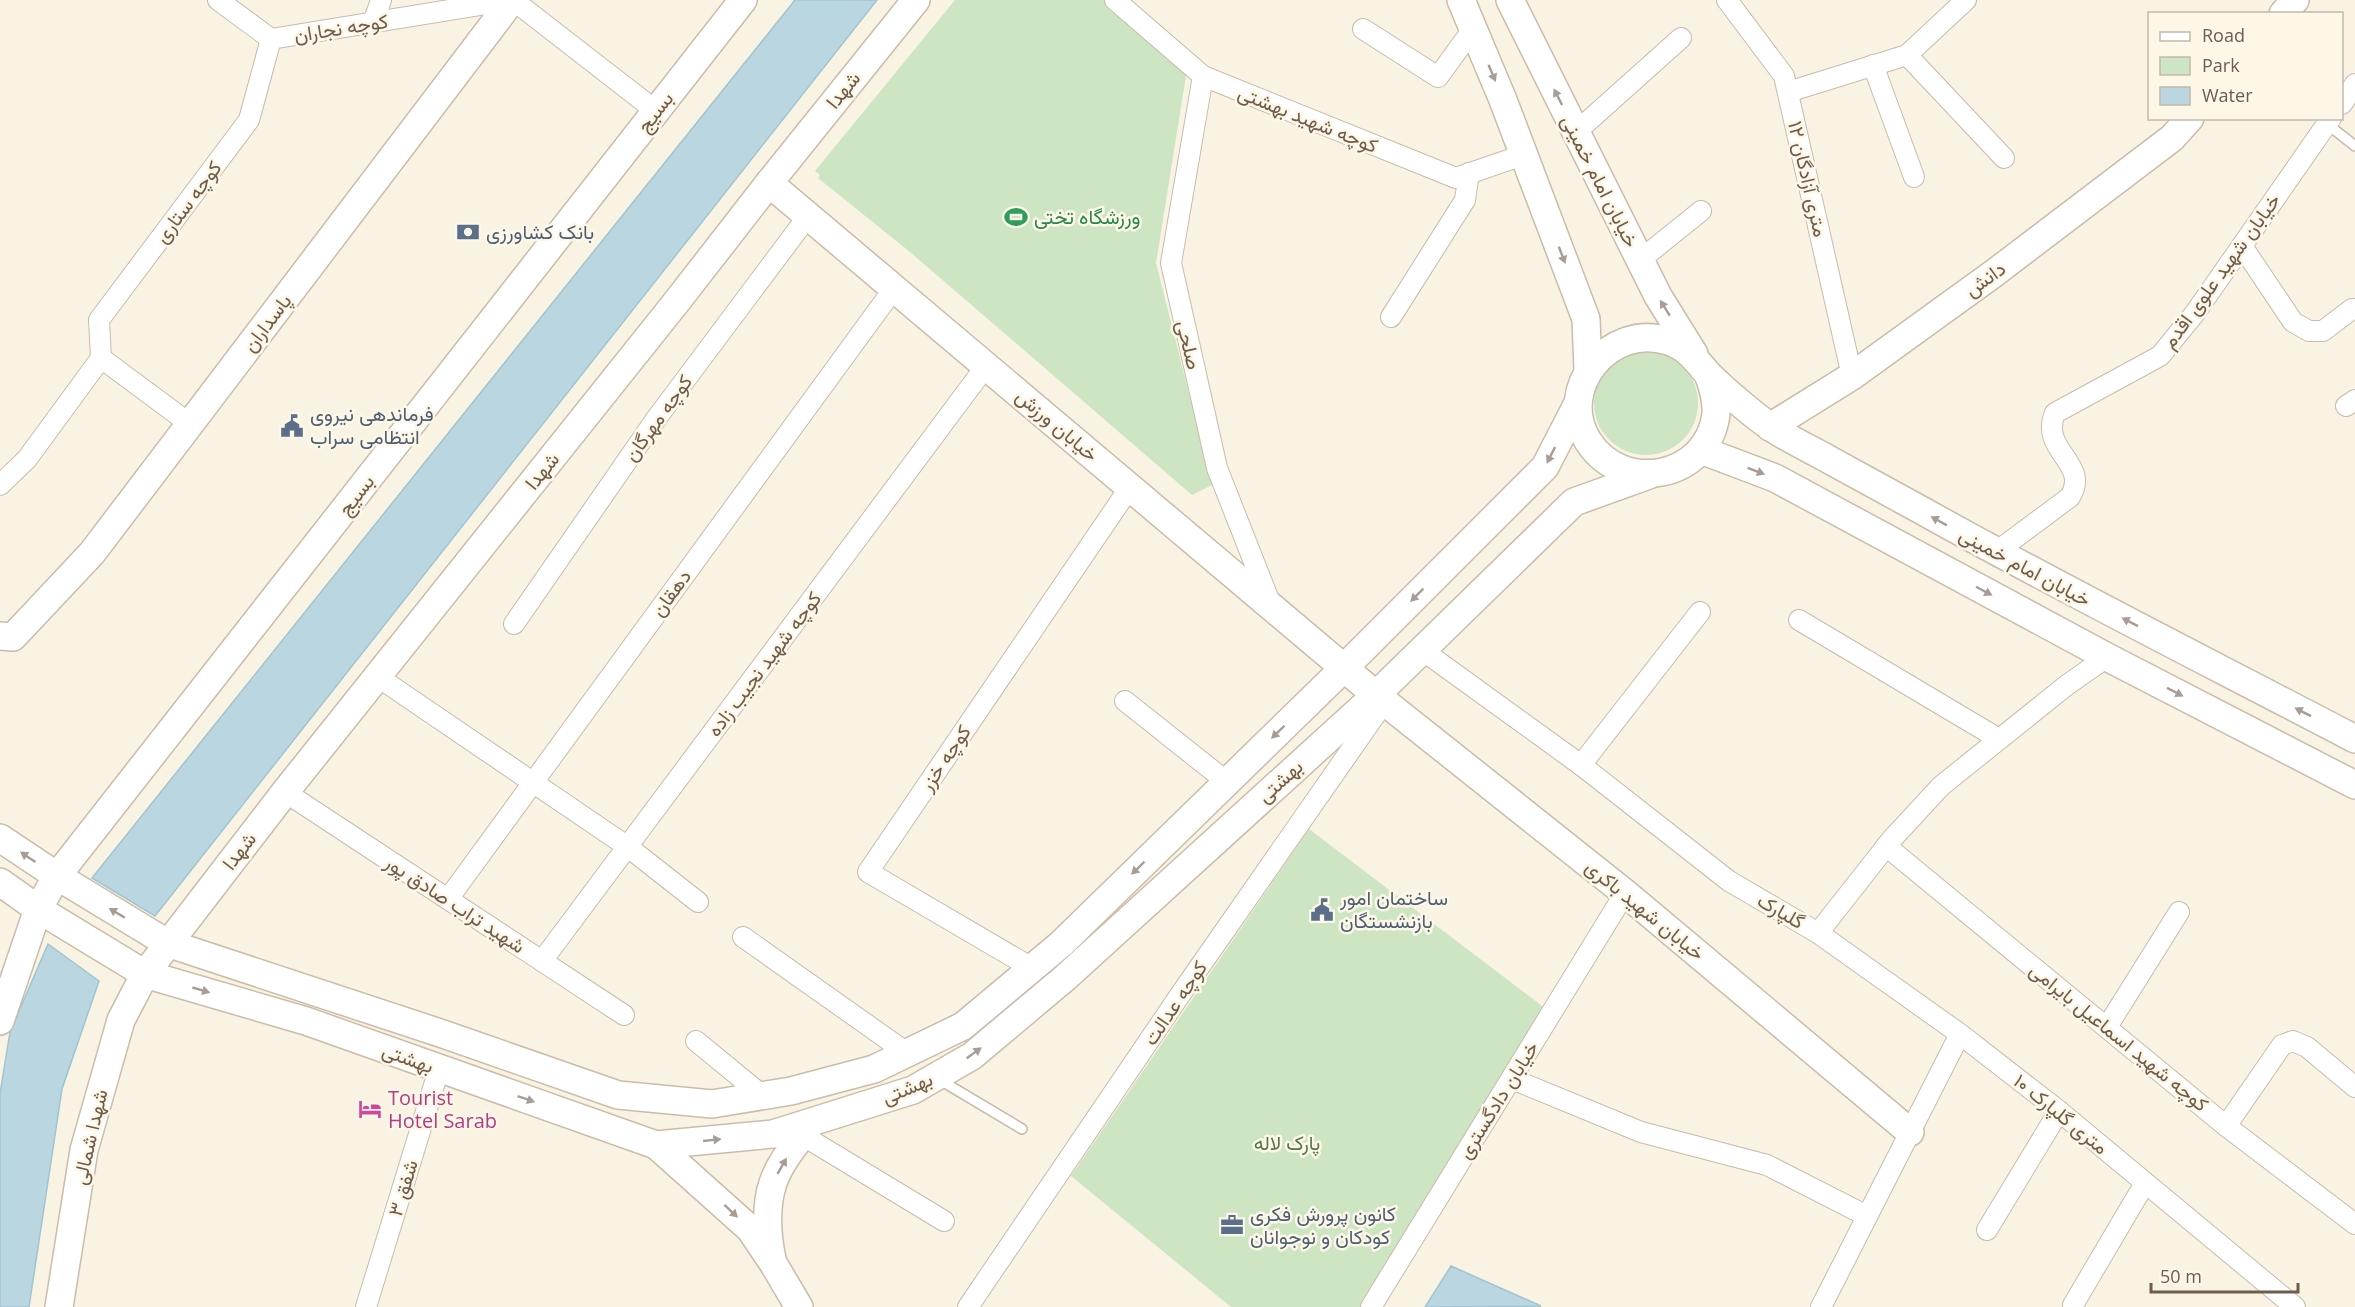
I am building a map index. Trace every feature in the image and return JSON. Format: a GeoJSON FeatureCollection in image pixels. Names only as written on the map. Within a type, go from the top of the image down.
{"type":"FeatureCollection","features":[{"type":"Feature","properties":{"kind":"main road","name":"پاسداران"},"geometry":{"type":"LineString","coordinates":[[4,642],[92,553],[512,0]]}},
{"type":"Feature","properties":{"kind":"main road","name":"بسیج"},"geometry":{"type":"LineString","coordinates":[[0,1021],[38,909],[57,876],[743,0]]}},
{"type":"Feature","properties":{"kind":"main road","name":"شهدا"},"geometry":{"type":"LineString","coordinates":[[145,974],[285,792],[916,0]]}},
{"type":"Feature","properties":{"kind":"main road"},"geometry":{"type":"LineString","coordinates":[[1461,0],[1586,319],[1588,370]]}},
{"type":"Feature","properties":{"kind":"main road","name":"خیابان امام خمینی"},"geometry":{"type":"LineString","coordinates":[[1510,0],[1658,296],[1702,366],[1770,427],[1996,552],[2355,739]]}},
{"type":"Feature","properties":{"kind":"main road"},"geometry":{"type":"LineString","coordinates":[[2285,12],[2295,0]]}},
{"type":"Feature","properties":{"kind":"main road","name":"دانش"},"geometry":{"type":"LineString","coordinates":[[1770,427],[1852,376],[1993,274],[2172,138],[2188,120]]}},
{"type":"Feature","properties":{"kind":"main road","name":"خیابان ورزش"},"geometry":{"type":"LineString","coordinates":[[769,183],[1344,668]]}},
{"type":"Feature","properties":{"kind":"main road"},"geometry":{"type":"LineString","coordinates":[[1648,337],[1666,340],[1682,347],[1702,366],[1715,393],[1716,413],[1711,433],[1701,450],[1686,464],[1668,472],[1649,475],[1630,473],[1613,466],[1598,454],[1587,439],[1580,422],[1578,403],[1581,386],[1588,370],[1599,356],[1630,339],[1648,337]]}},
{"type":"Feature","properties":{"kind":"main road","name":"بهشتی"},"geometry":{"type":"LineString","coordinates":[[0,837],[57,876],[167,943],[440,1033],[618,1095],[712,1104],[791,1091],[874,1069],[963,1026],[1061,944],[1344,668],[1545,467],[1578,403]]}},
{"type":"Feature","properties":{"kind":"main road","name":"خیابان امام خمینی"},"geometry":{"type":"LineString","coordinates":[[1701,450],[1775,478],[2107,657],[2355,785]]}},
{"type":"Feature","properties":{"kind":"main road","name":"بهشتی"},"geometry":{"type":"LineString","coordinates":[[0,882],[38,909],[145,974],[306,1021],[656,1145],[807,1129],[912,1090],[972,1056],[1066,977],[1380,698],[1422,650],[1574,502],[1649,475]]}},
{"type":"Feature","properties":{"kind":"main road","name":"خیابان شهید باکری"},"geometry":{"type":"LineString","coordinates":[[1344,668],[1625,893],[1910,1132]]}},
{"type":"Feature","properties":{"kind":"main road","name":"شهدا شمالی"},"geometry":{"type":"LineString","coordinates":[[59,1307],[84,1150],[121,1020],[145,974]]}},
{"type":"Feature","properties":{"kind":"main road"},"geometry":{"type":"LineString","coordinates":[[773,1263],[768,1237],[772,1184],[807,1129]]}},
{"type":"Feature","properties":{"kind":"main road"},"geometry":{"type":"LineString","coordinates":[[656,1145],[750,1228],[773,1263],[795,1305]]}},
{"type":"Feature","properties":{"kind":"street","name":"کوچه نجاران"},"geometry":{"type":"LineString","coordinates":[[218,0],[272,39],[512,0]]}},
{"type":"Feature","properties":{"kind":"street"},"geometry":{"type":"LineString","coordinates":[[374,23],[381,0]]}},
{"type":"Feature","properties":{"kind":"street"},"geometry":{"type":"LineString","coordinates":[[512,0],[656,111]]}},
{"type":"Feature","properties":{"kind":"street","name":"کوچه شهید بهشتی"},"geometry":{"type":"LineString","coordinates":[[1115,0],[1203,76],[1456,178],[1523,155]]}},
{"type":"Feature","properties":{"kind":"street","name":"۱۲ متری آزادگان"},"geometry":{"type":"LineString","coordinates":[[1727,0],[1784,76],[1852,376]]}},
{"type":"Feature","properties":{"kind":"street"},"geometry":{"type":"LineString","coordinates":[[1788,92],[1907,55],[1960,2]]}},
{"type":"Feature","properties":{"kind":"street"},"geometry":{"type":"LineString","coordinates":[[1364,29],[1438,76],[1473,29]]}},
{"type":"Feature","properties":{"kind":"street"},"geometry":{"type":"LineString","coordinates":[[1576,132],[1681,38]]}},
{"type":"Feature","properties":{"kind":"street","name":"کوچه ستاری"},"geometry":{"type":"LineString","coordinates":[[101,358],[99,321],[249,120],[272,39]]}},
{"type":"Feature","properties":{"kind":"street"},"geometry":{"type":"LineString","coordinates":[[1907,55],[2004,158]]}},
{"type":"Feature","properties":{"kind":"street"},"geometry":{"type":"LineString","coordinates":[[1873,65],[1914,177]]}},
{"type":"Feature","properties":{"kind":"street","name":"صلحی"},"geometry":{"type":"LineString","coordinates":[[1203,76],[1171,263],[1217,468],[1271,605]]}},
{"type":"Feature","properties":{"kind":"street"},"geometry":{"type":"LineString","coordinates":[[2343,102],[2355,84]]}},
{"type":"Feature","properties":{"kind":"street","name":"خیابان شهید علوی اقدم"},"geometry":{"type":"LineString","coordinates":[[1996,552],[2070,497],[2076,488],[2076,476],[2051,435],[2050,424],[2055,413],[2160,356],[2195,313],[2329,121]]}},
{"type":"Feature","properties":{"kind":"street"},"geometry":{"type":"LineString","coordinates":[[1391,317],[1465,200],[1469,173]]}},
{"type":"Feature","properties":{"kind":"street"},"geometry":{"type":"LineString","coordinates":[[1640,260],[1701,211]]}},
{"type":"Feature","properties":{"kind":"street","name":"کوچه مهرگان"},"geometry":{"type":"LineString","coordinates":[[514,624],[656,419],[808,216]]}},
{"type":"Feature","properties":{"kind":"street"},"geometry":{"type":"LineString","coordinates":[[2242,246],[2293,322],[2309,331],[2323,331],[2355,309]]}},
{"type":"Feature","properties":{"kind":"street","name":"دهقان"},"geometry":{"type":"LineString","coordinates":[[448,899],[895,287]]}},
{"type":"Feature","properties":{"kind":"street"},"geometry":{"type":"LineString","coordinates":[[0,485],[27,459],[101,358],[190,424]]}},
{"type":"Feature","properties":{"kind":"street","name":"کوچه شهید نجیب زاده"},"geometry":{"type":"LineString","coordinates":[[542,961],[986,366]]}},
{"type":"Feature","properties":{"kind":"street","name":"کوچه خزر"},"geometry":{"type":"LineString","coordinates":[[1032,968],[868,872],[1130,487]]}},
{"type":"Feature","properties":{"kind":"street"},"geometry":{"type":"LineString","coordinates":[[1581,765],[1700,612]]}},
{"type":"Feature","properties":{"kind":"street"},"geometry":{"type":"LineString","coordinates":[[1799,620],[2000,739]]}},
{"type":"Feature","properties":{"kind":"street","name":"گلپارک"},"geometry":{"type":"LineString","coordinates":[[1422,650],[1581,765],[1728,881],[1818,933],[1886,846],[1941,786],[2067,685],[2107,657]]}},
{"type":"Feature","properties":{"kind":"street"},"geometry":{"type":"LineString","coordinates":[[378,677],[628,847],[698,902]]}},
{"type":"Feature","properties":{"kind":"street","name":"کوچه عدالت"},"geometry":{"type":"LineString","coordinates":[[968,1307],[1380,698]]}},
{"type":"Feature","properties":{"kind":"street"},"geometry":{"type":"LineString","coordinates":[[1125,701],[1227,782]]}},
{"type":"Feature","properties":{"kind":"street","name":"شهید تراب صادق پور"},"geometry":{"type":"LineString","coordinates":[[285,792],[624,1015]]}},
{"type":"Feature","properties":{"kind":"street","name":"کوچه شهید اسماعیل بایرامی"},"geometry":{"type":"LineString","coordinates":[[1886,846],[2226,1126],[2355,1224]]}},
{"type":"Feature","properties":{"kind":"street","name":"خیابان دادگستری"},"geometry":{"type":"LineString","coordinates":[[1371,1307],[1625,893]]}},
{"type":"Feature","properties":{"kind":"street"},"geometry":{"type":"LineString","coordinates":[[2107,1027],[2179,912]]}},
{"type":"Feature","properties":{"kind":"street","name":"۱۰ متری گلپارک"},"geometry":{"type":"LineString","coordinates":[[1818,933],[1960,1034],[2059,1111],[2295,1307]]}},
{"type":"Feature","properties":{"kind":"street"},"geometry":{"type":"LineString","coordinates":[[743,937],[908,1053]]}},
{"type":"Feature","properties":{"kind":"street"},"geometry":{"type":"LineString","coordinates":[[1821,1307],[1960,1034]]}},
{"type":"Feature","properties":{"kind":"street"},"geometry":{"type":"LineString","coordinates":[[696,1041],[763,1096]]}},
{"type":"Feature","properties":{"kind":"street"},"geometry":{"type":"LineString","coordinates":[[2226,1126],[2282,1045],[2293,1041],[2307,1047],[2352,1078]]}},
{"type":"Feature","properties":{"kind":"street","name":"شفق ۳"},"geometry":{"type":"LineString","coordinates":[[366,1307],[439,1069]]}},
{"type":"Feature","properties":{"kind":"street"},"geometry":{"type":"LineString","coordinates":[[1517,1081],[1641,1132],[1767,1165],[1867,1216]]}},
{"type":"Feature","properties":{"kind":"street"},"geometry":{"type":"LineString","coordinates":[[1988,1230],[2059,1111]]}},
{"type":"Feature","properties":{"kind":"street"},"geometry":{"type":"LineString","coordinates":[[807,1129],[944,1221]]}},
{"type":"Feature","properties":{"kind":"street"},"geometry":{"type":"LineString","coordinates":[[2073,1305],[2145,1183]]}},
{"type":"Feature","properties":{"kind":"lane"},"geometry":{"type":"LineString","coordinates":[[2329,121],[2355,146]]}},
{"type":"Feature","properties":{"kind":"lane"},"geometry":{"type":"LineString","coordinates":[[935,1077],[1022,1130]]}},
{"type":"Feature","properties":{"kind":"green space","name":"ورزشگاه تختی"},"geometry":{"type":"Polygon","coordinates":[[[955,0],[1108,0],[1178,57],[1186,76],[1156,263],[1212,485],[1192,495],[910,252],[818,178],[820,175],[815,171],[955,0]]]}},
{"type":"Feature","properties":{"kind":"green space"},"geometry":{"type":"Polygon","coordinates":[[[1646,351],[1666,355],[1683,366],[1694,383],[1698,403],[1694,423],[1683,440],[1666,451],[1646,455],[1626,451],[1609,440],[1598,423],[1594,403],[1598,383],[1609,366],[1626,355],[1646,351]]]}},
{"type":"Feature","properties":{"kind":"green space","name":"پارک لاله"},"geometry":{"type":"Polygon","coordinates":[[[1309,829],[1558,1018],[1371,1307],[1231,1307],[1071,1176],[1309,829]]]}},
{"type":"Feature","properties":{"kind":"water"},"geometry":{"type":"Polygon","coordinates":[[[795,0],[877,0],[155,916],[92,878],[795,0]]]}},
{"type":"Feature","properties":{"kind":"water"},"geometry":{"type":"Polygon","coordinates":[[[48,944],[99,981],[62,1089],[29,1307],[0,1307],[0,1094],[10,1032],[48,944]]]}},
{"type":"Feature","properties":{"kind":"water"},"geometry":{"type":"Polygon","coordinates":[[[1451,1266],[1541,1306],[1425,1307],[1451,1266]]]}},
{"type":"Feature","properties":{"kind":"place","name":"ورزشگاه تختی"},"geometry":{"type":"Point","coordinates":[1016,217]}},
{"type":"Feature","properties":{"kind":"place","name":"بانک کشاورزی"},"geometry":{"type":"Point","coordinates":[468,232]}},
{"type":"Feature","properties":{"kind":"place","name":"فرماندهی نیروی انتظامی سراب"},"geometry":{"type":"Point","coordinates":[292,426]}},
{"type":"Feature","properties":{"kind":"place","name":"ساختمان امور بازنشستگان"},"geometry":{"type":"Point","coordinates":[1322,910]}},
{"type":"Feature","properties":{"kind":"place","name":"Tourist Hotel Sarab"},"geometry":{"type":"Point","coordinates":[370,1109]}},
{"type":"Feature","properties":{"kind":"place","name":"کانون پرورش فکری کودکان و نوجوانان"},"geometry":{"type":"Point","coordinates":[1232,1225]}}]}
